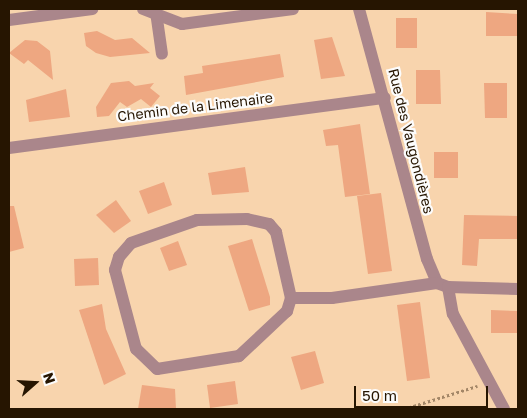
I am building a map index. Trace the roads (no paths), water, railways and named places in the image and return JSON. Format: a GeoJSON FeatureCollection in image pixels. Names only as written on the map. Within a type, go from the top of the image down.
{"type":"FeatureCollection","features":[{"type":"Feature","properties":{"kind":"street"},"geometry":{"type":"LineString","coordinates":[[9,20],[92,9]]}},
{"type":"Feature","properties":{"kind":"street"},"geometry":{"type":"LineString","coordinates":[[143,9],[182,24],[293,9]]}},
{"type":"Feature","properties":{"kind":"street","name":"Rue des Vaugondières"},"geometry":{"type":"LineString","coordinates":[[359,9],[385,98],[397,160],[442,285],[453,314],[504,409]]}},
{"type":"Feature","properties":{"kind":"street"},"geometry":{"type":"LineString","coordinates":[[156,13],[162,54]]}},
{"type":"Feature","properties":{"kind":"street","name":"Chemin de la Limenaire"},"geometry":{"type":"LineString","coordinates":[[9,148],[385,98]]}},
{"type":"Feature","properties":{"kind":"street"},"geometry":{"type":"LineString","coordinates":[[197,220],[259,221],[276,232],[291,298],[286,311],[238,356],[157,369],[136,349],[116,270],[119,257],[131,243],[159,230],[197,220]]}},
{"type":"Feature","properties":{"kind":"street"},"geometry":{"type":"LineString","coordinates":[[291,298],[332,298],[442,285],[518,289]]}}]}
